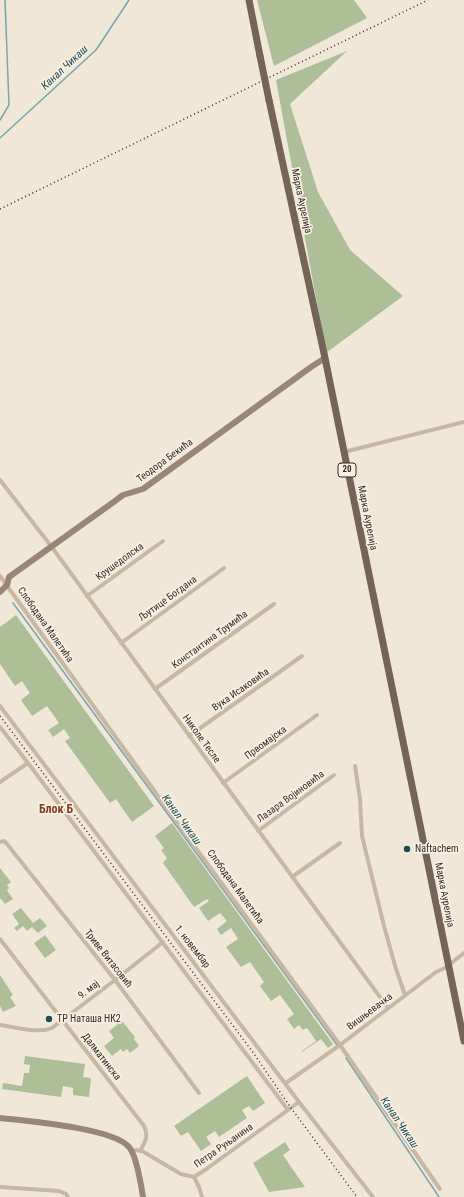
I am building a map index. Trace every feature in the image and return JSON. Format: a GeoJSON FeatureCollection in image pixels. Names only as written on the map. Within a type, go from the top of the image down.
{"type":"FeatureCollection","features":[{"type":"Feature","properties":{"kind":"main road","name":"Марка Аурелија"},"geometry":{"type":"LineString","coordinates":[[249,0],[269,100],[325,358],[464,1041]]}},
{"type":"Feature","properties":{"kind":"street","name":"Теодора Бекића"},"geometry":{"type":"LineString","coordinates":[[0,592],[6,586],[9,577],[51,546],[123,495],[143,489],[325,358]]}},
{"type":"Feature","properties":{"kind":"street"},"geometry":{"type":"LineString","coordinates":[[344,452],[464,422]]}},
{"type":"Feature","properties":{"kind":"street","name":"Николе Тесле"},"geometry":{"type":"LineString","coordinates":[[0,480],[51,546],[388,1008]]}},
{"type":"Feature","properties":{"kind":"street","name":"Крушедолска"},"geometry":{"type":"LineString","coordinates":[[87,596],[163,540]]}},
{"type":"Feature","properties":{"kind":"street","name":"Љутице Богдана"},"geometry":{"type":"LineString","coordinates":[[121,642],[224,568]]}},
{"type":"Feature","properties":{"kind":"street","name":"Слободана Малетића"},"geometry":{"type":"LineString","coordinates":[[0,576],[171,814],[340,1044],[440,1189]]}},
{"type":"Feature","properties":{"kind":"street","name":"Константина Трумића"},"geometry":{"type":"LineString","coordinates":[[155,689],[274,604]]}},
{"type":"Feature","properties":{"kind":"street","name":"Вука Исаковића"},"geometry":{"type":"LineString","coordinates":[[189,736],[302,656]]}},
{"type":"Feature","properties":{"kind":"street","name":"1. новембар"},"geometry":{"type":"LineString","coordinates":[[0,706],[299,1102],[373,1197]]}},
{"type":"Feature","properties":{"kind":"street","name":"Првомајска"},"geometry":{"type":"LineString","coordinates":[[223,783],[317,715]]}},
{"type":"Feature","properties":{"kind":"street","name":"1. новембар"},"geometry":{"type":"LineString","coordinates":[[0,727],[2,734],[28,763],[288,1110]]}},
{"type":"Feature","properties":{"kind":"street"},"geometry":{"type":"LineString","coordinates":[[0,782],[28,763]]}},
{"type":"Feature","properties":{"kind":"street"},"geometry":{"type":"LineString","coordinates":[[355,766],[360,799],[362,836],[390,948],[405,995]]}},
{"type":"Feature","properties":{"kind":"street","name":"Лазара Војиновића"},"geometry":{"type":"LineString","coordinates":[[258,831],[334,775]]}},
{"type":"Feature","properties":{"kind":"street","name":"Триве Витасовић"},"geometry":{"type":"LineString","coordinates":[[0,842],[4,841],[7,844],[115,980],[199,1093]]}},
{"type":"Feature","properties":{"kind":"street"},"geometry":{"type":"LineString","coordinates":[[292,877],[340,843]]}},
{"type":"Feature","properties":{"kind":"street","name":"Далматинска"},"geometry":{"type":"LineString","coordinates":[[0,940],[144,1126],[147,1138],[140,1151]]}},
{"type":"Feature","properties":{"kind":"street","name":"9. мај"},"geometry":{"type":"LineString","coordinates":[[0,1025],[46,1030],[52,1028],[163,942]]}},
{"type":"Feature","properties":{"kind":"street","name":"Вишњевачка"},"geometry":{"type":"LineString","coordinates":[[286,1083],[464,953]]}},
{"type":"Feature","properties":{"kind":"street","name":"Петра Руњанина"},"geometry":{"type":"LineString","coordinates":[[140,1151],[181,1174],[194,1176],[205,1170],[299,1102]]}},
{"type":"Feature","properties":{"kind":"street"},"geometry":{"type":"LineString","coordinates":[[0,1118],[56,1125],[108,1135],[126,1144],[132,1152],[143,1197]]}},
{"type":"Feature","properties":{"kind":"street"},"geometry":{"type":"LineString","coordinates":[[132,1152],[140,1151]]}},
{"type":"Feature","properties":{"kind":"street"},"geometry":{"type":"LineString","coordinates":[[194,1176],[202,1197]]}},
{"type":"Feature","properties":{"kind":"street"},"geometry":{"type":"LineString","coordinates":[[0,1187],[59,1191],[66,1194],[68,1197]]}},
{"type":"Feature","properties":{"kind":"green space"},"geometry":{"type":"Polygon","coordinates":[[[257,0],[354,0],[367,18],[274,66],[257,0]]]}},
{"type":"Feature","properties":{"kind":"green space"},"geometry":{"type":"Polygon","coordinates":[[[347,51],[290,104],[318,192],[350,250],[403,296],[326,353],[276,80],[347,51]]]}},
{"type":"Feature","properties":{"kind":"green space"},"geometry":{"type":"Polygon","coordinates":[[[16,615],[154,806],[132,822],[116,799],[110,803],[65,741],[70,738],[64,729],[53,737],[48,730],[59,723],[47,706],[32,716],[21,700],[30,693],[22,681],[15,686],[0,664],[0,627],[16,615]]]}},
{"type":"Feature","properties":{"kind":"green space"},"geometry":{"type":"Polygon","coordinates":[[[172,823],[333,1044],[328,1048],[321,1039],[302,1052],[316,1041],[307,1028],[303,1030],[299,1025],[294,1029],[287,1019],[294,1014],[280,995],[271,1001],[260,986],[264,982],[250,962],[241,967],[226,947],[238,939],[231,928],[221,935],[217,929],[227,921],[220,913],[208,921],[199,908],[209,901],[207,899],[194,907],[163,863],[167,858],[161,850],[164,848],[155,836],[172,823]]]}},
{"type":"Feature","properties":{"kind":"green space"},"geometry":{"type":"Polygon","coordinates":[[[0,868],[11,882],[7,885],[9,888],[7,890],[13,899],[5,904],[0,898],[0,868]]]}},
{"type":"Feature","properties":{"kind":"green space"},"geometry":{"type":"Polygon","coordinates":[[[21,908],[33,923],[40,918],[47,926],[38,933],[32,927],[27,931],[23,926],[17,931],[14,928],[19,924],[12,914],[21,908]]]}},
{"type":"Feature","properties":{"kind":"green space"},"geometry":{"type":"Polygon","coordinates":[[[45,935],[56,950],[45,958],[34,943],[45,935]]]}},
{"type":"Feature","properties":{"kind":"green space"},"geometry":{"type":"Polygon","coordinates":[[[0,975],[13,995],[10,997],[16,1006],[3,1012],[0,1006],[0,975]]]}},
{"type":"Feature","properties":{"kind":"green space"},"geometry":{"type":"Polygon","coordinates":[[[122,1021],[135,1037],[134,1039],[139,1046],[130,1053],[127,1049],[123,1052],[121,1049],[112,1056],[104,1046],[114,1038],[109,1031],[122,1021]]]}},
{"type":"Feature","properties":{"kind":"green space"},"geometry":{"type":"Polygon","coordinates":[[[25,1056],[85,1064],[83,1077],[91,1078],[89,1097],[73,1095],[73,1088],[63,1086],[61,1097],[2,1089],[3,1083],[22,1086],[24,1073],[29,1073],[30,1065],[24,1064],[25,1056]]]}},
{"type":"Feature","properties":{"kind":"green space"},"geometry":{"type":"Polygon","coordinates":[[[247,1076],[265,1103],[253,1111],[249,1106],[242,1110],[247,1118],[219,1137],[215,1131],[206,1137],[211,1144],[201,1151],[188,1132],[181,1136],[174,1126],[247,1076]]]}},
{"type":"Feature","properties":{"kind":"green space"},"geometry":{"type":"Polygon","coordinates":[[[285,1142],[290,1150],[283,1155],[305,1187],[269,1192],[253,1163],[285,1142]]]}},
{"type":"Feature","properties":{"kind":"waterway"},"geometry":{"type":"LineString","coordinates":[[0,120],[9,105],[5,0]]}},
{"type":"Feature","properties":{"kind":"waterway","name":"Канал Чикаш"},"geometry":{"type":"LineString","coordinates":[[0,138],[96,50],[129,0]]}},
{"type":"Feature","properties":{"kind":"waterway","name":"Канал Чикаш"},"geometry":{"type":"LineString","coordinates":[[13,603],[337,1045]]}},
{"type":"Feature","properties":{"kind":"waterway","name":"Канал Чикаш"},"geometry":{"type":"LineString","coordinates":[[346,1058],[439,1197]]}},
{"type":"Feature","properties":{"kind":"railway"},"geometry":{"type":"LineString","coordinates":[[0,209],[428,0]]}},
{"type":"Feature","properties":{"kind":"railway"},"geometry":{"type":"LineString","coordinates":[[0,716],[252,1051],[291,1108],[357,1197]]}},
{"type":"Feature","properties":{"kind":"place","name":"Naftachem"},"geometry":{"type":"Point","coordinates":[407,849]}},
{"type":"Feature","properties":{"kind":"place","name":"ТР Наташа НК2"},"geometry":{"type":"Point","coordinates":[49,1019]}},
{"type":"Feature","properties":{"kind":"district","name":"Блок Б"},"geometry":{"type":"Point","coordinates":[56,810]}}]}
